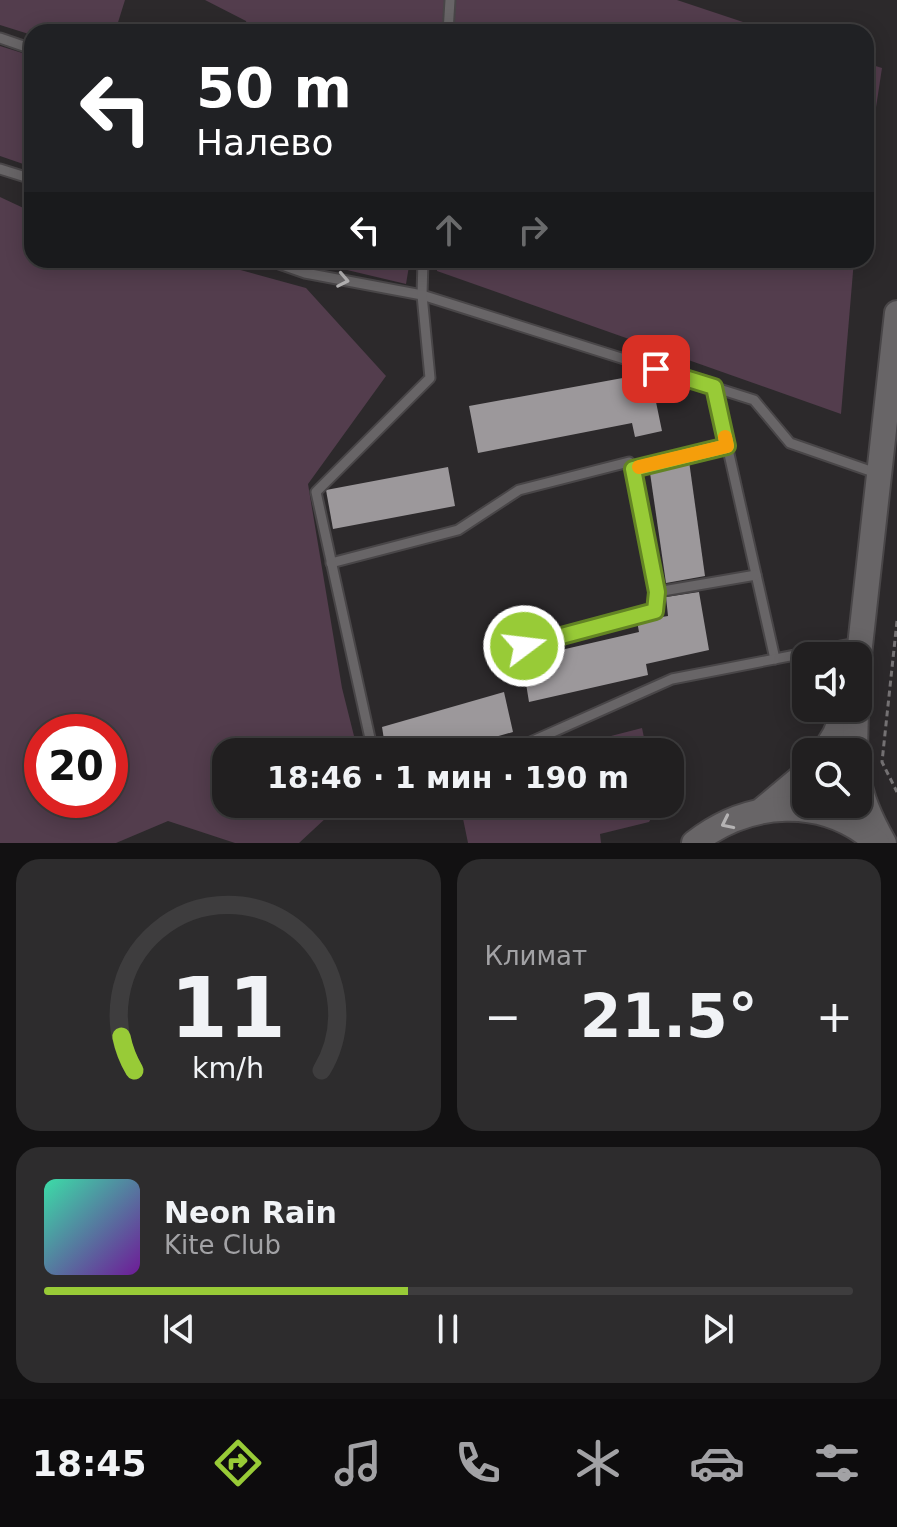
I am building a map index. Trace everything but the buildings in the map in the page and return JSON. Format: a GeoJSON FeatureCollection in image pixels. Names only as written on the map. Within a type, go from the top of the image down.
{"type":"FeatureCollection","features":[{"type":"Feature","properties":{"kind":"main road"},"geometry":{"type":"LineString","coordinates":[[860,642],[897,313]]}},
{"type":"Feature","properties":{"kind":"main road"},"geometry":{"type":"LineString","coordinates":[[763,809],[792,785]]}},
{"type":"Feature","properties":{"kind":"main road"},"geometry":{"type":"LineString","coordinates":[[694,843],[727,821],[763,809],[798,808],[832,815],[863,831],[877,843]]}},
{"type":"Feature","properties":{"kind":"main road"},"geometry":{"type":"LineString","coordinates":[[871,818],[884,843]]}},
{"type":"Feature","properties":{"kind":"lane"},"geometry":{"type":"LineString","coordinates":[[448,24],[450,0]]}},
{"type":"Feature","properties":{"kind":"lane"},"geometry":{"type":"LineString","coordinates":[[0,38],[24,46]]}},
{"type":"Feature","properties":{"kind":"lane"},"geometry":{"type":"LineString","coordinates":[[0,169],[24,176]]}},
{"type":"Feature","properties":{"kind":"lane"},"geometry":{"type":"LineString","coordinates":[[291,268],[422,295],[754,400],[790,443],[879,474]]}},
{"type":"Feature","properties":{"kind":"lane"},"geometry":{"type":"LineString","coordinates":[[370,738],[316,492],[430,378],[422,295],[423,268]]}},
{"type":"Feature","properties":{"kind":"lane"},"geometry":{"type":"LineString","coordinates":[[714,387],[775,659]]}},
{"type":"Feature","properties":{"kind":"lane"},"geometry":{"type":"LineString","coordinates":[[633,469],[727,446]]}},
{"type":"Feature","properties":{"kind":"lane"},"geometry":{"type":"LineString","coordinates":[[331,563],[458,530],[519,490],[629,462],[633,469],[657,592],[655,611],[524,646]]}},
{"type":"Feature","properties":{"kind":"lane"},"geometry":{"type":"LineString","coordinates":[[657,592],[756,575]]}},
{"type":"Feature","properties":{"kind":"lane"},"geometry":{"type":"LineString","coordinates":[[539,738],[672,679],[792,658]]}},
{"type":"Feature","properties":{"kind":"path"},"geometry":{"type":"LineString","coordinates":[[897,621],[882,762],[897,792]]}},
{"type":"Feature","properties":{"kind":"shaded area"},"geometry":{"type":"Polygon","coordinates":[[[0,0],[125,0],[118,24],[24,24],[24,32],[0,25],[0,0]]]}},
{"type":"Feature","properties":{"kind":"shaded area"},"geometry":{"type":"Polygon","coordinates":[[[205,0],[677,0],[749,24],[247,24],[205,0]]]}},
{"type":"Feature","properties":{"kind":"shaded area"},"geometry":{"type":"Polygon","coordinates":[[[0,46],[24,54],[24,164],[0,156],[0,46]]]}},
{"type":"Feature","properties":{"kind":"shaded area"},"geometry":{"type":"Polygon","coordinates":[[[874,66],[882,68],[874,120],[874,66]]]}},
{"type":"Feature","properties":{"kind":"shaded area"},"geometry":{"type":"Polygon","coordinates":[[[0,197],[24,208],[24,268],[233,268],[306,288],[386,376],[308,484],[342,688],[354,738],[212,738],[212,818],[326,818],[299,843],[235,843],[168,821],[116,843],[0,843],[0,197]]]}},
{"type":"Feature","properties":{"kind":"shaded area"},"geometry":{"type":"Polygon","coordinates":[[[339,268],[409,268],[406,284],[339,268]]]}},
{"type":"Feature","properties":{"kind":"shaded area"},"geometry":{"type":"Polygon","coordinates":[[[437,268],[853,268],[841,414],[437,271],[437,268]]]}},
{"type":"Feature","properties":{"kind":"shaded area"},"geometry":{"type":"Polygon","coordinates":[[[642,728],[644,738],[603,738],[642,728]]]}},
{"type":"Feature","properties":{"kind":"shaded area"},"geometry":{"type":"Polygon","coordinates":[[[463,818],[651,818],[649,822],[600,834],[601,843],[468,843],[463,818]]]}},
{"type":"Feature","properties":{"kind":"slow traffic"},"geometry":{"type":"LineString","coordinates":[[639,467],[727,446],[725,437]]}},
{"type":"Feature","properties":{"kind":"route"},"geometry":{"type":"LineString","coordinates":[[524,646],[655,611],[657,592],[633,469],[727,446],[714,387],[656,369]]}}]}
